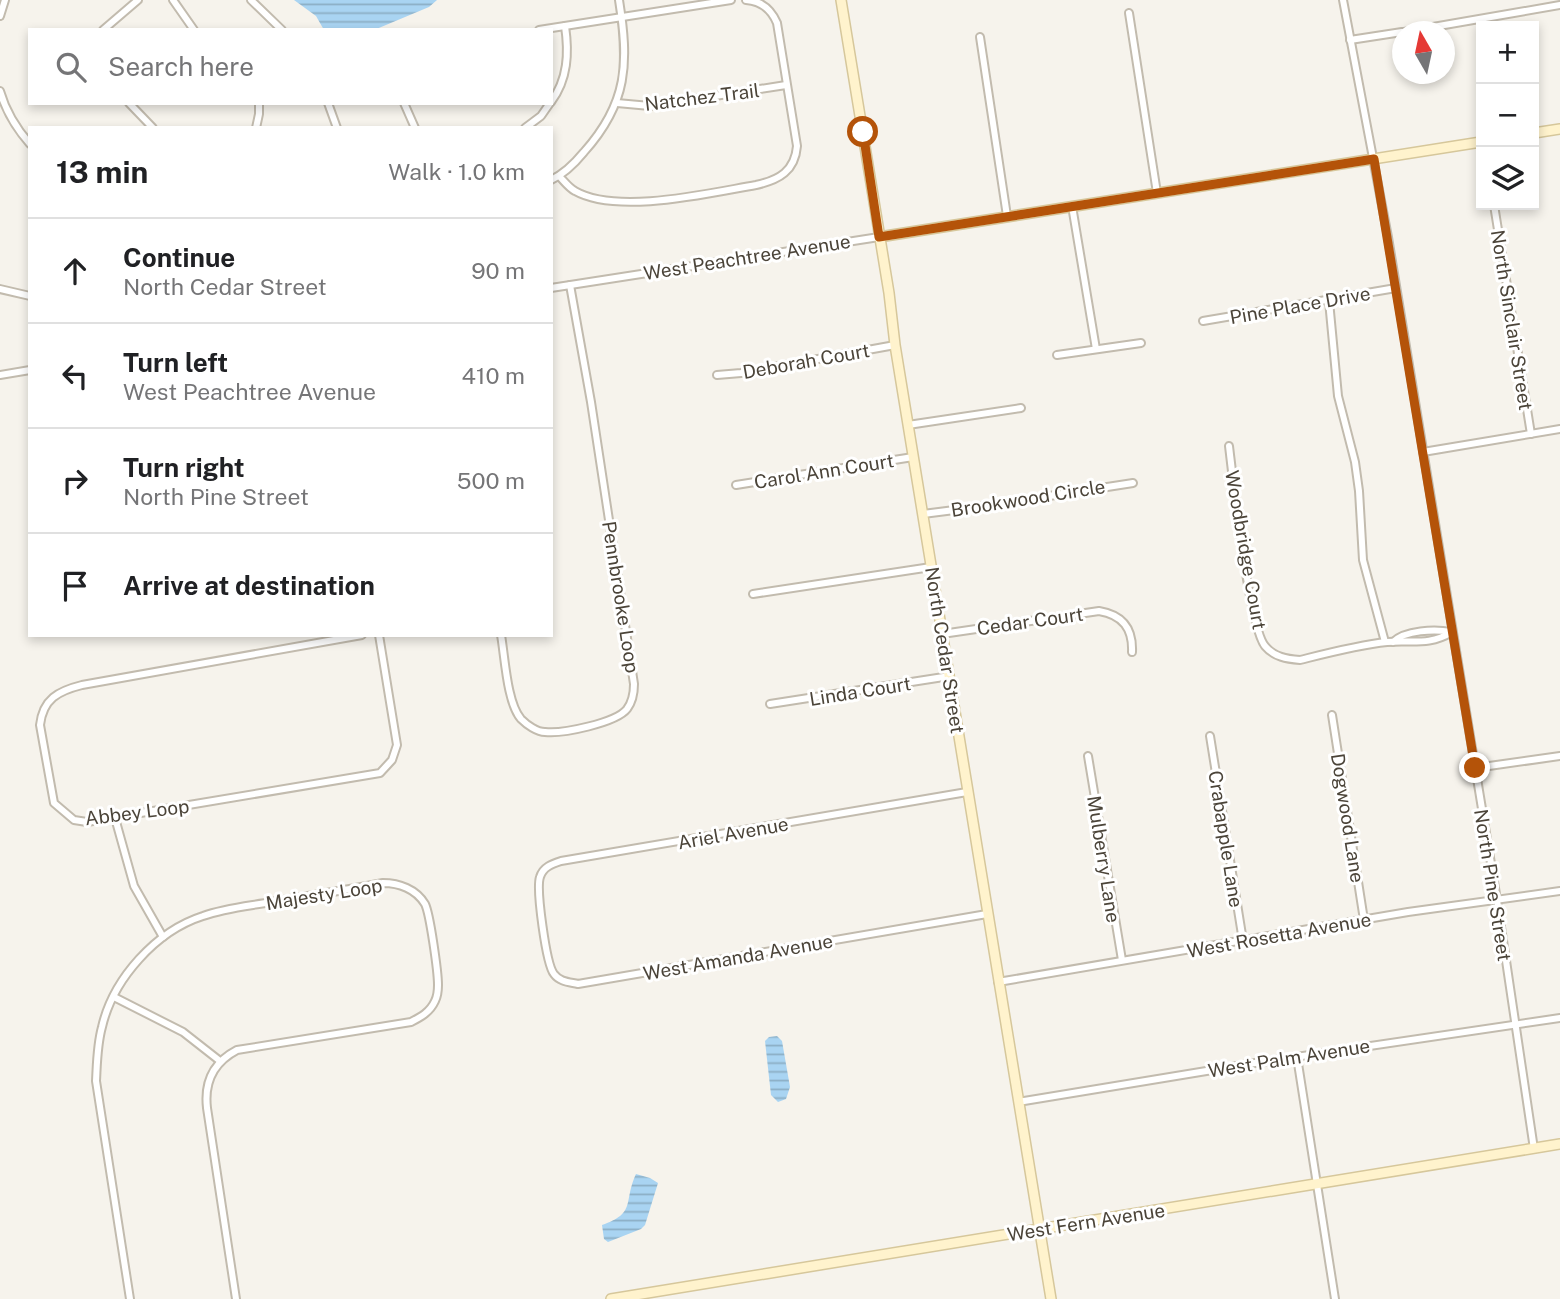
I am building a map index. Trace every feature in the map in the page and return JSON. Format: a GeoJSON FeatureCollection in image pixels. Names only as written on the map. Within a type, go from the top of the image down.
{"type":"FeatureCollection","features":[{"type":"Feature","properties":{"kind":"street"},"geometry":{"type":"LineString","coordinates":[[0,16],[5,0]]}},
{"type":"Feature","properties":{"kind":"street"},"geometry":{"type":"LineString","coordinates":[[105,28],[138,0]]}},
{"type":"Feature","properties":{"kind":"street"},"geometry":{"type":"LineString","coordinates":[[173,0],[193,28]]}},
{"type":"Feature","properties":{"kind":"street"},"geometry":{"type":"LineString","coordinates":[[250,0],[280,28]]}},
{"type":"Feature","properties":{"kind":"street"},"geometry":{"type":"LineString","coordinates":[[553,179],[594,141],[617,103],[624,50],[619,0]]}},
{"type":"Feature","properties":{"kind":"street"},"geometry":{"type":"LineString","coordinates":[[552,28],[731,0]]}},
{"type":"Feature","properties":{"kind":"street"},"geometry":{"type":"LineString","coordinates":[[559,176],[572,190],[588,197],[612,201],[667,199],[772,182],[784,174],[793,165],[796,155],[777,23],[773,13],[765,6],[746,0]]}},
{"type":"Feature","properties":{"kind":"street","name":"North Cedar Street"},"geometry":{"type":"LineString","coordinates":[[841,0],[1051,1299]]}},
{"type":"Feature","properties":{"kind":"street","name":"North Pine Street"},"geometry":{"type":"LineString","coordinates":[[1343,0],[1396,288],[1497,900],[1513,1024],[1534,1149]]}},
{"type":"Feature","properties":{"kind":"street"},"geometry":{"type":"LineString","coordinates":[[1455,23],[1560,5]]}},
{"type":"Feature","properties":{"kind":"street"},"geometry":{"type":"LineString","coordinates":[[1129,13],[1157,193]]}},
{"type":"Feature","properties":{"kind":"street"},"geometry":{"type":"LineString","coordinates":[[553,100],[567,67],[565,26]]}},
{"type":"Feature","properties":{"kind":"street"},"geometry":{"type":"LineString","coordinates":[[1350,40],[1392,34]]}},
{"type":"Feature","properties":{"kind":"street"},"geometry":{"type":"LineString","coordinates":[[980,37],[1007,216]]}},
{"type":"Feature","properties":{"kind":"street","name":"Natchez Trail"},"geometry":{"type":"LineString","coordinates":[[617,103],[650,106],[786,85]]}},
{"type":"Feature","properties":{"kind":"street"},"geometry":{"type":"LineString","coordinates":[[0,92],[17,129],[28,142]]}},
{"type":"Feature","properties":{"kind":"street"},"geometry":{"type":"LineString","coordinates":[[131,105],[151,126]]}},
{"type":"Feature","properties":{"kind":"street"},"geometry":{"type":"LineString","coordinates":[[256,126],[259,105]]}},
{"type":"Feature","properties":{"kind":"street"},"geometry":{"type":"LineString","coordinates":[[329,105],[336,126]]}},
{"type":"Feature","properties":{"kind":"street"},"geometry":{"type":"LineString","coordinates":[[405,105],[414,126]]}},
{"type":"Feature","properties":{"kind":"street"},"geometry":{"type":"LineString","coordinates":[[528,126],[549,105]]}},
{"type":"Feature","properties":{"kind":"street"},"geometry":{"type":"LineString","coordinates":[[1539,132],[1560,129]]}},
{"type":"Feature","properties":{"kind":"street","name":"West Peachtree Avenue"},"geometry":{"type":"LineString","coordinates":[[553,288],[1476,143]]}},
{"type":"Feature","properties":{"kind":"street"},"geometry":{"type":"LineString","coordinates":[[1072,206],[1096,349]]}},
{"type":"Feature","properties":{"kind":"street","name":"North Sinclair Street"},"geometry":{"type":"LineString","coordinates":[[1495,210],[1531,434]]}},
{"type":"Feature","properties":{"kind":"street","name":"Pennbrooke Loop"},"geometry":{"type":"LineString","coordinates":[[501,637],[514,708],[532,728],[544,732],[604,723],[620,716],[633,698],[634,684],[608,508],[570,285]]}},
{"type":"Feature","properties":{"kind":"street","name":"Pine Place Drive"},"geometry":{"type":"LineString","coordinates":[[1203,321],[1396,288]]}},
{"type":"Feature","properties":{"kind":"street"},"geometry":{"type":"LineString","coordinates":[[0,289],[28,296]]}},
{"type":"Feature","properties":{"kind":"street"},"geometry":{"type":"LineString","coordinates":[[1329,301],[1338,396],[1357,482],[1363,560],[1389,642]]}},
{"type":"Feature","properties":{"kind":"street"},"geometry":{"type":"LineString","coordinates":[[1057,355],[1141,343]]}},
{"type":"Feature","properties":{"kind":"street","name":"Deborah Court"},"geometry":{"type":"LineString","coordinates":[[717,375],[766,369],[895,345]]}},
{"type":"Feature","properties":{"kind":"street"},"geometry":{"type":"LineString","coordinates":[[0,375],[28,370]]}},
{"type":"Feature","properties":{"kind":"street"},"geometry":{"type":"LineString","coordinates":[[908,425],[1021,408]]}},
{"type":"Feature","properties":{"kind":"street"},"geometry":{"type":"LineString","coordinates":[[1423,452],[1560,429]]}},
{"type":"Feature","properties":{"kind":"street","name":"Woodbridge Court"},"geometry":{"type":"LineString","coordinates":[[1229,446],[1250,589],[1259,637],[1264,645],[1281,657],[1300,660],[1389,642],[1440,639],[1452,632]]}},
{"type":"Feature","properties":{"kind":"street","name":"Carol Ann Court"},"geometry":{"type":"LineString","coordinates":[[736,485],[913,457]]}},
{"type":"Feature","properties":{"kind":"street","name":"Brookwood Circle"},"geometry":{"type":"LineString","coordinates":[[923,514],[1133,482]]}},
{"type":"Feature","properties":{"kind":"street"},"geometry":{"type":"LineString","coordinates":[[753,594],[931,566]]}},
{"type":"Feature","properties":{"kind":"street","name":"Cedar Court"},"geometry":{"type":"LineString","coordinates":[[942,634],[1099,611],[1118,617],[1127,625],[1131,635],[1132,652]]}},
{"type":"Feature","properties":{"kind":"street","name":"Abbey Loop"},"geometry":{"type":"LineString","coordinates":[[351,637],[82,685],[56,694],[46,702],[41,712],[40,725],[54,803],[74,820],[87,822],[380,773],[392,760],[397,745],[379,637]]}},
{"type":"Feature","properties":{"kind":"street","name":"Linda Court"},"geometry":{"type":"LineString","coordinates":[[770,704],[803,701],[950,676]]}},
{"type":"Feature","properties":{"kind":"street","name":"Dogwood Lane"},"geometry":{"type":"LineString","coordinates":[[1332,715],[1364,920]]}},
{"type":"Feature","properties":{"kind":"street","name":"Crabapple Lane"},"geometry":{"type":"LineString","coordinates":[[1210,736],[1243,941]]}},
{"type":"Feature","properties":{"kind":"street","name":"Mulberry Lane"},"geometry":{"type":"LineString","coordinates":[[1088,756],[1122,960]]}},
{"type":"Feature","properties":{"kind":"street"},"geometry":{"type":"LineString","coordinates":[[1475,768],[1560,756]]}},
{"type":"Feature","properties":{"kind":"street","name":"Ariel Avenue"},"geometry":{"type":"LineString","coordinates":[[541,913],[539,880],[549,866],[561,861],[967,792]]}},
{"type":"Feature","properties":{"kind":"street"},"geometry":{"type":"LineString","coordinates":[[116,818],[134,886],[163,937]]}},
{"type":"Feature","properties":{"kind":"street","name":"Majesty Loop"},"geometry":{"type":"LineString","coordinates":[[130,1299],[96,1081],[102,1025],[114,997],[141,957],[163,937],[201,916],[220,911],[383,883],[403,886],[412,891],[426,906],[438,986],[436,1000],[422,1016],[397,1025],[245,1048],[220,1061]]}},
{"type":"Feature","properties":{"kind":"street","name":"West Rosetta Avenue"},"geometry":{"type":"LineString","coordinates":[[998,982],[1364,920],[1560,891]]}},
{"type":"Feature","properties":{"kind":"street","name":"West Amanda Avenue"},"geometry":{"type":"LineString","coordinates":[[541,913],[550,967],[562,981],[578,984],[987,914]]}},
{"type":"Feature","properties":{"kind":"street"},"geometry":{"type":"LineString","coordinates":[[114,997],[183,1032],[220,1061],[211,1074],[206,1096],[236,1299]]}},
{"type":"Feature","properties":{"kind":"street","name":"West Palm Avenue"},"geometry":{"type":"LineString","coordinates":[[1018,1102],[1560,1018]]}},
{"type":"Feature","properties":{"kind":"street"},"geometry":{"type":"LineString","coordinates":[[1297,1057],[1335,1299]]}},
{"type":"Feature","properties":{"kind":"street","name":"West Fern Avenue"},"geometry":{"type":"LineString","coordinates":[[611,1299],[1560,1144]]}},
{"type":"Feature","properties":{"kind":"water"},"geometry":{"type":"Polygon","coordinates":[[[294,0],[437,0],[429,7],[379,28],[323,28],[316,16],[294,0]]]}},
{"type":"Feature","properties":{"kind":"water"},"geometry":{"type":"Polygon","coordinates":[[[777,1036],[782,1041],[790,1087],[786,1099],[778,1102],[771,1095],[765,1041],[769,1037],[777,1036]]]}},
{"type":"Feature","properties":{"kind":"water"},"geometry":{"type":"Polygon","coordinates":[[[636,1174],[658,1183],[645,1225],[608,1242],[604,1239],[602,1225],[613,1221],[625,1211],[636,1174]]]}},
{"type":"Feature","properties":{"kind":"route"},"geometry":{"type":"LineString","coordinates":[[863,132],[879,237],[1374,159],[1475,768]]}}]}
